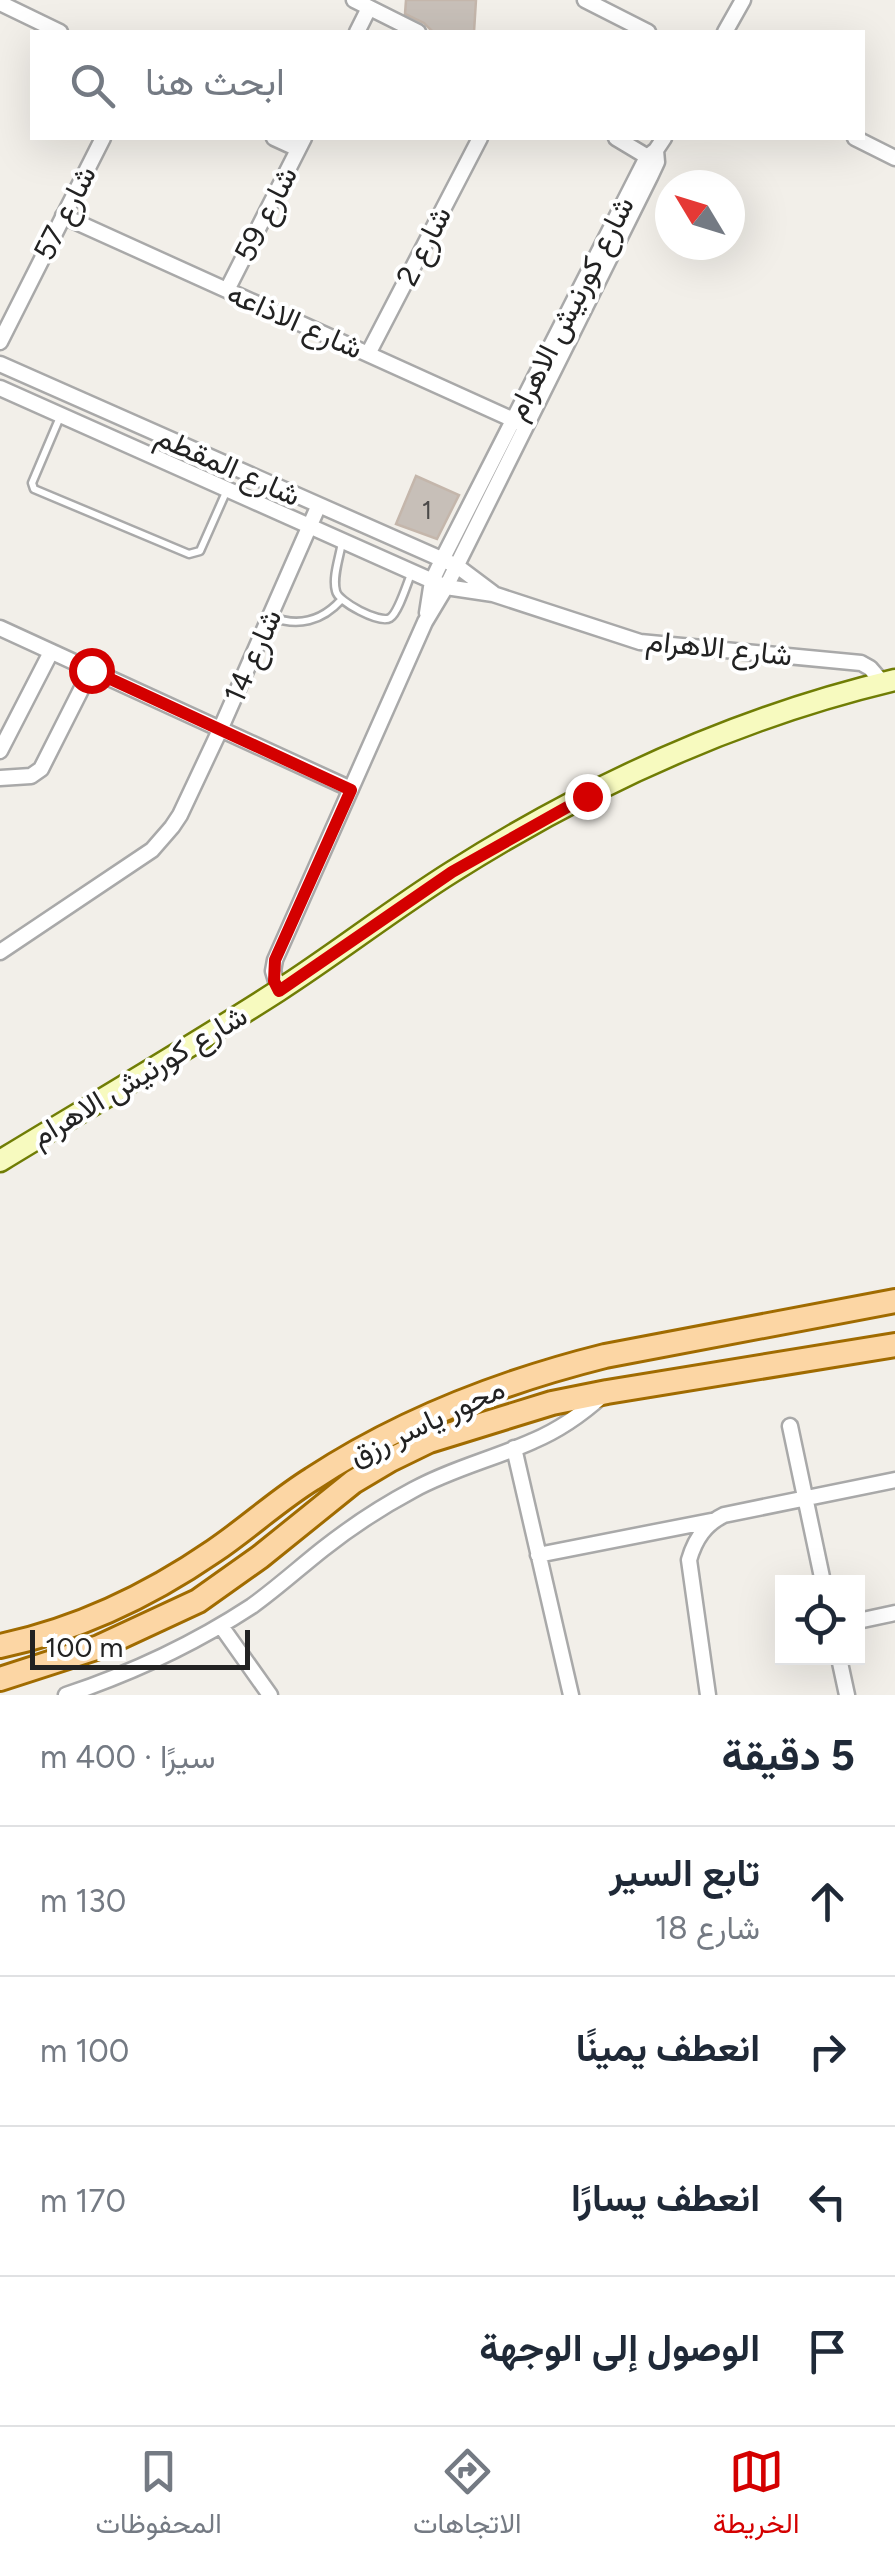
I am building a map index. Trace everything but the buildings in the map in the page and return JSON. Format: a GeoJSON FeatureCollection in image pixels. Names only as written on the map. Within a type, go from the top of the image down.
{"type":"FeatureCollection","features":[{"type":"Feature","properties":{"kind":"main road","name":"محور ياسر رزق"},"geometry":{"type":"LineString","coordinates":[[0,1646],[82,1621],[152,1589],[216,1550],[343,1459],[415,1421],[490,1390],[605,1356],[895,1301]]}},
{"type":"Feature","properties":{"kind":"main road","name":"محور ياسر رزق"},"geometry":{"type":"LineString","coordinates":[[0,1679],[100,1646],[198,1600],[260,1557],[353,1482],[390,1460],[470,1426],[607,1392],[895,1345]]}},
{"type":"Feature","properties":{"kind":"street"},"geometry":{"type":"LineString","coordinates":[[354,0],[414,30]]}},
{"type":"Feature","properties":{"kind":"street"},"geometry":{"type":"LineString","coordinates":[[585,0],[644,30]]}},
{"type":"Feature","properties":{"kind":"street"},"geometry":{"type":"LineString","coordinates":[[726,30],[743,0]]}},
{"type":"Feature","properties":{"kind":"street"},"geometry":{"type":"LineString","coordinates":[[0,3],[56,30]]}},
{"type":"Feature","properties":{"kind":"street"},"geometry":{"type":"LineString","coordinates":[[358,30],[370,8]]}},
{"type":"Feature","properties":{"kind":"street","name":"شارع 57"},"geometry":{"type":"LineString","coordinates":[[0,342],[102,140]]}},
{"type":"Feature","properties":{"kind":"street","name":"شارع 2"},"geometry":{"type":"LineString","coordinates":[[368,354],[479,140]]}},
{"type":"Feature","properties":{"kind":"street"},"geometry":{"type":"LineString","coordinates":[[622,140],[656,152]]}},
{"type":"Feature","properties":{"kind":"street"},"geometry":{"type":"LineString","coordinates":[[860,140],[895,158]]}},
{"type":"Feature","properties":{"kind":"street","name":"شارع 59"},"geometry":{"type":"LineString","coordinates":[[227,290],[301,143]]}},
{"type":"Feature","properties":{"kind":"street","name":"شارع كورنيش الاهرام"},"geometry":{"type":"LineString","coordinates":[[279,991],[274,981],[275,960],[439,584],[656,152]]}},
{"type":"Feature","properties":{"kind":"street","name":"شارع الاذاعه"},"geometry":{"type":"LineString","coordinates":[[63,216],[520,422]]}},
{"type":"Feature","properties":{"kind":"street","name":"شارع المقطم"},"geometry":{"type":"LineString","coordinates":[[0,364],[449,563]]}},
{"type":"Feature","properties":{"kind":"street","name":"شارع المقطم"},"geometry":{"type":"LineString","coordinates":[[0,388],[439,584]]}},
{"type":"Feature","properties":{"kind":"street","name":"شارع 14"},"geometry":{"type":"LineString","coordinates":[[4,946],[152,850],[180,814],[318,507]]}},
{"type":"Feature","properties":{"kind":"street","name":"شارع الاهرام"},"geometry":{"type":"LineString","coordinates":[[449,563],[494,594]]}},
{"type":"Feature","properties":{"kind":"street","name":"شارع الاهرام"},"geometry":{"type":"LineString","coordinates":[[439,584],[494,594],[640,642],[852,661],[889,681]]}},
{"type":"Feature","properties":{"kind":"street"},"geometry":{"type":"LineString","coordinates":[[0,628],[351,790]]}},
{"type":"Feature","properties":{"kind":"street"},"geometry":{"type":"LineString","coordinates":[[0,751],[51,652]]}},
{"type":"Feature","properties":{"kind":"street"},"geometry":{"type":"LineString","coordinates":[[0,778],[30,776],[41,769],[91,670]]}},
{"type":"Feature","properties":{"kind":"street","name":"شارع كورنيش الاهرام"},"geometry":{"type":"LineString","coordinates":[[0,1161],[279,991],[452,872],[587,796],[768,716],[889,681]]}},
{"type":"Feature","properties":{"kind":"street"},"geometry":{"type":"LineString","coordinates":[[66,1695],[153,1662],[220,1626],[379,1509],[446,1473],[532,1442],[572,1420],[607,1392]]}},
{"type":"Feature","properties":{"kind":"street"},"geometry":{"type":"LineString","coordinates":[[790,1426],[822,1575]]}},
{"type":"Feature","properties":{"kind":"street"},"geometry":{"type":"LineString","coordinates":[[514,1448],[571,1695]]}},
{"type":"Feature","properties":{"kind":"street"},"geometry":{"type":"LineString","coordinates":[[538,1556],[895,1480]]}},
{"type":"Feature","properties":{"kind":"street"},"geometry":{"type":"LineString","coordinates":[[708,1695],[689,1560],[692,1547],[711,1521]]}},
{"type":"Feature","properties":{"kind":"street"},"geometry":{"type":"LineString","coordinates":[[865,1619],[895,1613]]}},
{"type":"Feature","properties":{"kind":"street"},"geometry":{"type":"LineString","coordinates":[[220,1626],[270,1695]]}},
{"type":"Feature","properties":{"kind":"street"},"geometry":{"type":"LineString","coordinates":[[841,1665],[847,1695]]}},
{"type":"Feature","properties":{"kind":"lane"},"geometry":{"type":"LineString","coordinates":[[60,416],[32,483],[34,489],[189,554],[200,551],[226,490]]}},
{"type":"Feature","properties":{"kind":"lane"},"geometry":{"type":"LineString","coordinates":[[342,541],[336,593],[341,600],[378,618],[388,619],[394,614],[412,572]]}},
{"type":"Feature","properties":{"kind":"lane"},"geometry":{"type":"LineString","coordinates":[[270,616],[289,622],[308,621],[341,600]]}},
{"type":"Feature","properties":{"kind":"route"},"geometry":{"type":"LineString","coordinates":[[91,670],[351,790],[275,960],[274,981],[279,991],[452,872],[587,796]]}}]}
